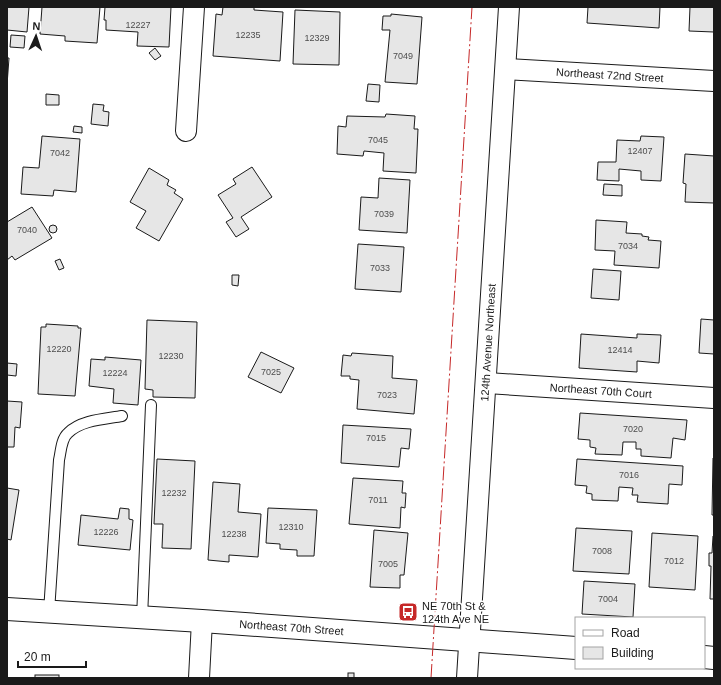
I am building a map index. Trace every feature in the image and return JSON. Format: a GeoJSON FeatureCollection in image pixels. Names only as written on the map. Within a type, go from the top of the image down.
{"type":"FeatureCollection","features":[{"type":"Feature","properties":{"kind":"main road","name":"Northeast 70th Street"},"geometry":{"type":"LineString","coordinates":[[7,609],[202,621],[575,648]]}},
{"type":"Feature","properties":{"kind":"street"},"geometry":{"type":"LineString","coordinates":[[186,131],[194,7]]}},
{"type":"Feature","properties":{"kind":"street","name":"124th Avenue Northeast"},"geometry":{"type":"LineString","coordinates":[[467,678],[487,383],[509,7]]}},
{"type":"Feature","properties":{"kind":"street","name":"Northeast 72nd Street"},"geometry":{"type":"LineString","coordinates":[[506,69],[714,81]]}},
{"type":"Feature","properties":{"kind":"street","name":"Northeast 70th Court"},"geometry":{"type":"LineString","coordinates":[[487,383],[714,398]]}},
{"type":"Feature","properties":{"kind":"street"},"geometry":{"type":"LineString","coordinates":[[199,678],[202,621]]}},
{"type":"Feature","properties":{"kind":"lane"},"geometry":{"type":"LineString","coordinates":[[142,618],[151,405]]}},
{"type":"Feature","properties":{"kind":"lane"},"geometry":{"type":"LineString","coordinates":[[49,612],[59,460],[62,444],[67,433],[83,424],[122,416]]}},
{"type":"Feature","properties":{"kind":"building"},"geometry":{"type":"Polygon","coordinates":[[[7,7],[29,7],[27,32],[7,30],[7,7]]]}},
{"type":"Feature","properties":{"kind":"building"},"geometry":{"type":"Polygon","coordinates":[[[42,7],[100,7],[97,43],[65,41],[65,36],[40,34],[42,7]]]}},
{"type":"Feature","properties":{"kind":"building"},"geometry":{"type":"Polygon","coordinates":[[[105,7],[171,7],[169,47],[137,46],[138,32],[106,30],[106,20],[104,20],[105,7]]]}},
{"type":"Feature","properties":{"kind":"building"},"geometry":{"type":"Polygon","coordinates":[[[223,7],[254,7],[254,10],[283,12],[280,61],[213,56],[216,14],[222,15],[223,7]]]}},
{"type":"Feature","properties":{"kind":"building"},"geometry":{"type":"Polygon","coordinates":[[[588,7],[660,7],[659,28],[587,23],[588,7]]]}},
{"type":"Feature","properties":{"kind":"building"},"geometry":{"type":"Polygon","coordinates":[[[690,7],[714,7],[714,32],[689,31],[690,7]]]}},
{"type":"Feature","properties":{"kind":"building"},"geometry":{"type":"Polygon","coordinates":[[[295,10],[340,12],[339,65],[293,64],[295,10]]]}},
{"type":"Feature","properties":{"kind":"building"},"geometry":{"type":"Polygon","coordinates":[[[391,14],[422,17],[417,84],[385,82],[390,30],[382,30],[383,16],[391,16],[391,14]]]}},
{"type":"Feature","properties":{"kind":"building"},"geometry":{"type":"Polygon","coordinates":[[[11,35],[25,36],[24,48],[10,47],[11,35]]]}},
{"type":"Feature","properties":{"kind":"building"},"geometry":{"type":"Polygon","coordinates":[[[155,48],[161,56],[155,60],[149,53],[155,48]]]}},
{"type":"Feature","properties":{"kind":"building"},"geometry":{"type":"Polygon","coordinates":[[[7,58],[9,58],[7,85],[7,58]]]}},
{"type":"Feature","properties":{"kind":"building"},"geometry":{"type":"Polygon","coordinates":[[[368,84],[380,85],[379,102],[366,101],[368,84]]]}},
{"type":"Feature","properties":{"kind":"building"},"geometry":{"type":"Polygon","coordinates":[[[46,94],[59,95],[59,105],[46,105],[46,94]]]}},
{"type":"Feature","properties":{"kind":"building"},"geometry":{"type":"Polygon","coordinates":[[[93,104],[104,105],[103,111],[109,112],[108,126],[91,124],[93,104]]]}},
{"type":"Feature","properties":{"kind":"building"},"geometry":{"type":"Polygon","coordinates":[[[386,114],[415,116],[414,129],[418,129],[416,173],[383,171],[384,153],[364,151],[363,156],[337,154],[338,126],[346,127],[347,116],[385,117],[386,114]]]}},
{"type":"Feature","properties":{"kind":"building"},"geometry":{"type":"Polygon","coordinates":[[[74,126],[82,127],[82,133],[73,132],[74,126]]]}},
{"type":"Feature","properties":{"kind":"building"},"geometry":{"type":"Polygon","coordinates":[[[42,136],[80,139],[76,192],[54,190],[53,196],[21,194],[23,167],[39,168],[42,136]]]}},
{"type":"Feature","properties":{"kind":"building"},"geometry":{"type":"Polygon","coordinates":[[[641,136],[664,137],[661,181],[641,180],[641,171],[619,169],[619,181],[597,180],[598,162],[616,162],[617,140],[640,141],[641,136]]]}},
{"type":"Feature","properties":{"kind":"building"},"geometry":{"type":"Polygon","coordinates":[[[685,154],[714,156],[714,203],[685,202],[686,184],[683,183],[685,154]]]}},
{"type":"Feature","properties":{"kind":"building"},"geometry":{"type":"Polygon","coordinates":[[[252,167],[272,197],[241,217],[249,229],[236,237],[226,222],[233,218],[218,195],[236,184],[233,179],[252,167]]]}},
{"type":"Feature","properties":{"kind":"building"},"geometry":{"type":"Polygon","coordinates":[[[149,168],[169,180],[167,185],[176,190],[174,193],[183,199],[159,241],[136,228],[146,211],[130,202],[149,168]]]}},
{"type":"Feature","properties":{"kind":"building"},"geometry":{"type":"Polygon","coordinates":[[[379,178],[410,180],[407,233],[359,230],[361,197],[378,198],[379,178]]]}},
{"type":"Feature","properties":{"kind":"building"},"geometry":{"type":"Polygon","coordinates":[[[604,184],[622,185],[622,196],[603,195],[604,184]]]}},
{"type":"Feature","properties":{"kind":"building"},"geometry":{"type":"Polygon","coordinates":[[[32,207],[52,238],[15,260],[12,256],[7,260],[7,222],[32,207]]]}},
{"type":"Feature","properties":{"kind":"building"},"geometry":{"type":"Polygon","coordinates":[[[596,220],[627,222],[626,233],[642,234],[642,236],[649,237],[648,240],[661,241],[659,268],[614,265],[615,251],[595,250],[596,220]]]}},
{"type":"Feature","properties":{"kind":"building"},"geometry":{"type":"Polygon","coordinates":[[[51,225],[55,225],[57,229],[55,233],[51,233],[49,231],[49,227],[51,225]]]}},
{"type":"Feature","properties":{"kind":"building"},"geometry":{"type":"Polygon","coordinates":[[[358,244],[404,247],[401,292],[355,289],[358,244]]]}},
{"type":"Feature","properties":{"kind":"building"},"geometry":{"type":"Polygon","coordinates":[[[60,259],[64,268],[59,270],[55,261],[60,259]]]}},
{"type":"Feature","properties":{"kind":"building"},"geometry":{"type":"Polygon","coordinates":[[[593,269],[621,271],[619,300],[591,298],[593,269]]]}},
{"type":"Feature","properties":{"kind":"building"},"geometry":{"type":"Polygon","coordinates":[[[232,275],[239,275],[238,286],[232,285],[232,275]]]}},
{"type":"Feature","properties":{"kind":"building"},"geometry":{"type":"Polygon","coordinates":[[[701,319],[714,320],[714,354],[699,353],[701,319]]]}},
{"type":"Feature","properties":{"kind":"building"},"geometry":{"type":"Polygon","coordinates":[[[147,320],[197,322],[195,398],[153,397],[153,390],[145,389],[147,320]]]}},
{"type":"Feature","properties":{"kind":"building"},"geometry":{"type":"Polygon","coordinates":[[[46,324],[78,326],[78,328],[81,328],[75,396],[38,394],[41,327],[46,327],[46,324]]]}},
{"type":"Feature","properties":{"kind":"building"},"geometry":{"type":"Polygon","coordinates":[[[581,334],[637,338],[637,334],[661,335],[659,363],[637,361],[637,372],[579,368],[581,334]]]}},
{"type":"Feature","properties":{"kind":"building"},"geometry":{"type":"Polygon","coordinates":[[[261,352],[294,368],[281,393],[248,377],[261,352]]]}},
{"type":"Feature","properties":{"kind":"building"},"geometry":{"type":"Polygon","coordinates":[[[352,353],[393,356],[392,378],[417,380],[414,414],[357,409],[359,380],[350,379],[350,376],[341,376],[343,355],[351,356],[352,353]]]}},
{"type":"Feature","properties":{"kind":"building"},"geometry":{"type":"Polygon","coordinates":[[[105,357],[141,360],[138,405],[113,403],[114,389],[89,386],[91,359],[105,360],[105,357]]]}},
{"type":"Feature","properties":{"kind":"building"},"geometry":{"type":"Polygon","coordinates":[[[7,363],[17,364],[16,376],[7,375],[7,363]]]}},
{"type":"Feature","properties":{"kind":"building"},"geometry":{"type":"Polygon","coordinates":[[[7,401],[22,402],[20,428],[15,427],[14,447],[7,447],[7,401]]]}},
{"type":"Feature","properties":{"kind":"building"},"geometry":{"type":"Polygon","coordinates":[[[580,413],[687,420],[685,440],[673,438],[671,458],[641,456],[641,449],[636,449],[636,442],[623,442],[622,455],[595,454],[596,448],[590,447],[590,440],[578,439],[580,413]]]}},
{"type":"Feature","properties":{"kind":"building"},"geometry":{"type":"Polygon","coordinates":[[[343,425],[411,429],[409,449],[401,448],[399,467],[341,463],[343,425]]]}},
{"type":"Feature","properties":{"kind":"building"},"geometry":{"type":"Polygon","coordinates":[[[713,458],[714,515],[712,515],[713,458]]]}},
{"type":"Feature","properties":{"kind":"building"},"geometry":{"type":"Polygon","coordinates":[[[157,459],[195,461],[191,549],[162,548],[163,524],[154,524],[157,459]]]}},
{"type":"Feature","properties":{"kind":"building"},"geometry":{"type":"Polygon","coordinates":[[[577,459],[683,466],[682,485],[669,484],[668,504],[637,502],[638,495],[632,495],[633,488],[619,487],[618,501],[592,500],[592,494],[586,493],[587,486],[575,485],[577,459]]]}},
{"type":"Feature","properties":{"kind":"building"},"geometry":{"type":"Polygon","coordinates":[[[353,478],[403,481],[402,493],[406,493],[405,508],[401,507],[400,528],[349,524],[353,478]]]}},
{"type":"Feature","properties":{"kind":"building"},"geometry":{"type":"Polygon","coordinates":[[[213,482],[240,484],[238,512],[261,514],[258,557],[229,555],[229,562],[208,560],[213,482]]]}},
{"type":"Feature","properties":{"kind":"building"},"geometry":{"type":"Polygon","coordinates":[[[7,488],[19,490],[11,540],[7,539],[7,488]]]}},
{"type":"Feature","properties":{"kind":"building"},"geometry":{"type":"Polygon","coordinates":[[[120,508],[129,509],[129,519],[133,520],[130,550],[78,545],[81,515],[118,519],[120,508]]]}},
{"type":"Feature","properties":{"kind":"building"},"geometry":{"type":"Polygon","coordinates":[[[268,508],[317,510],[314,556],[297,556],[297,550],[280,549],[280,544],[266,543],[268,508]]]}},
{"type":"Feature","properties":{"kind":"building"},"geometry":{"type":"Polygon","coordinates":[[[576,528],[632,531],[629,574],[573,571],[576,528]]]}},
{"type":"Feature","properties":{"kind":"building"},"geometry":{"type":"Polygon","coordinates":[[[374,530],[408,533],[404,575],[400,575],[400,588],[370,587],[374,530]]]}},
{"type":"Feature","properties":{"kind":"building"},"geometry":{"type":"Polygon","coordinates":[[[652,533],[698,536],[695,590],[649,587],[652,533]]]}},
{"type":"Feature","properties":{"kind":"building"},"geometry":{"type":"Polygon","coordinates":[[[713,536],[714,599],[710,599],[711,566],[709,566],[709,553],[712,553],[713,536]]]}},
{"type":"Feature","properties":{"kind":"building"},"geometry":{"type":"Polygon","coordinates":[[[584,581],[635,584],[633,617],[582,614],[584,581]]]}},
{"type":"Feature","properties":{"kind":"building"},"geometry":{"type":"Polygon","coordinates":[[[348,673],[354,673],[354,678],[348,678],[348,673]]]}},
{"type":"Feature","properties":{"kind":"building"},"geometry":{"type":"Polygon","coordinates":[[[35,675],[59,675],[59,678],[35,678],[35,675]]]}},
{"type":"Feature","properties":{"kind":"power"},"geometry":{"type":"LineString","coordinates":[[431,678],[472,7]]}},
{"type":"Feature","properties":{"kind":"place","name":"NE 70th St & 124th Ave NE"},"geometry":{"type":"Point","coordinates":[408,612]}}]}
